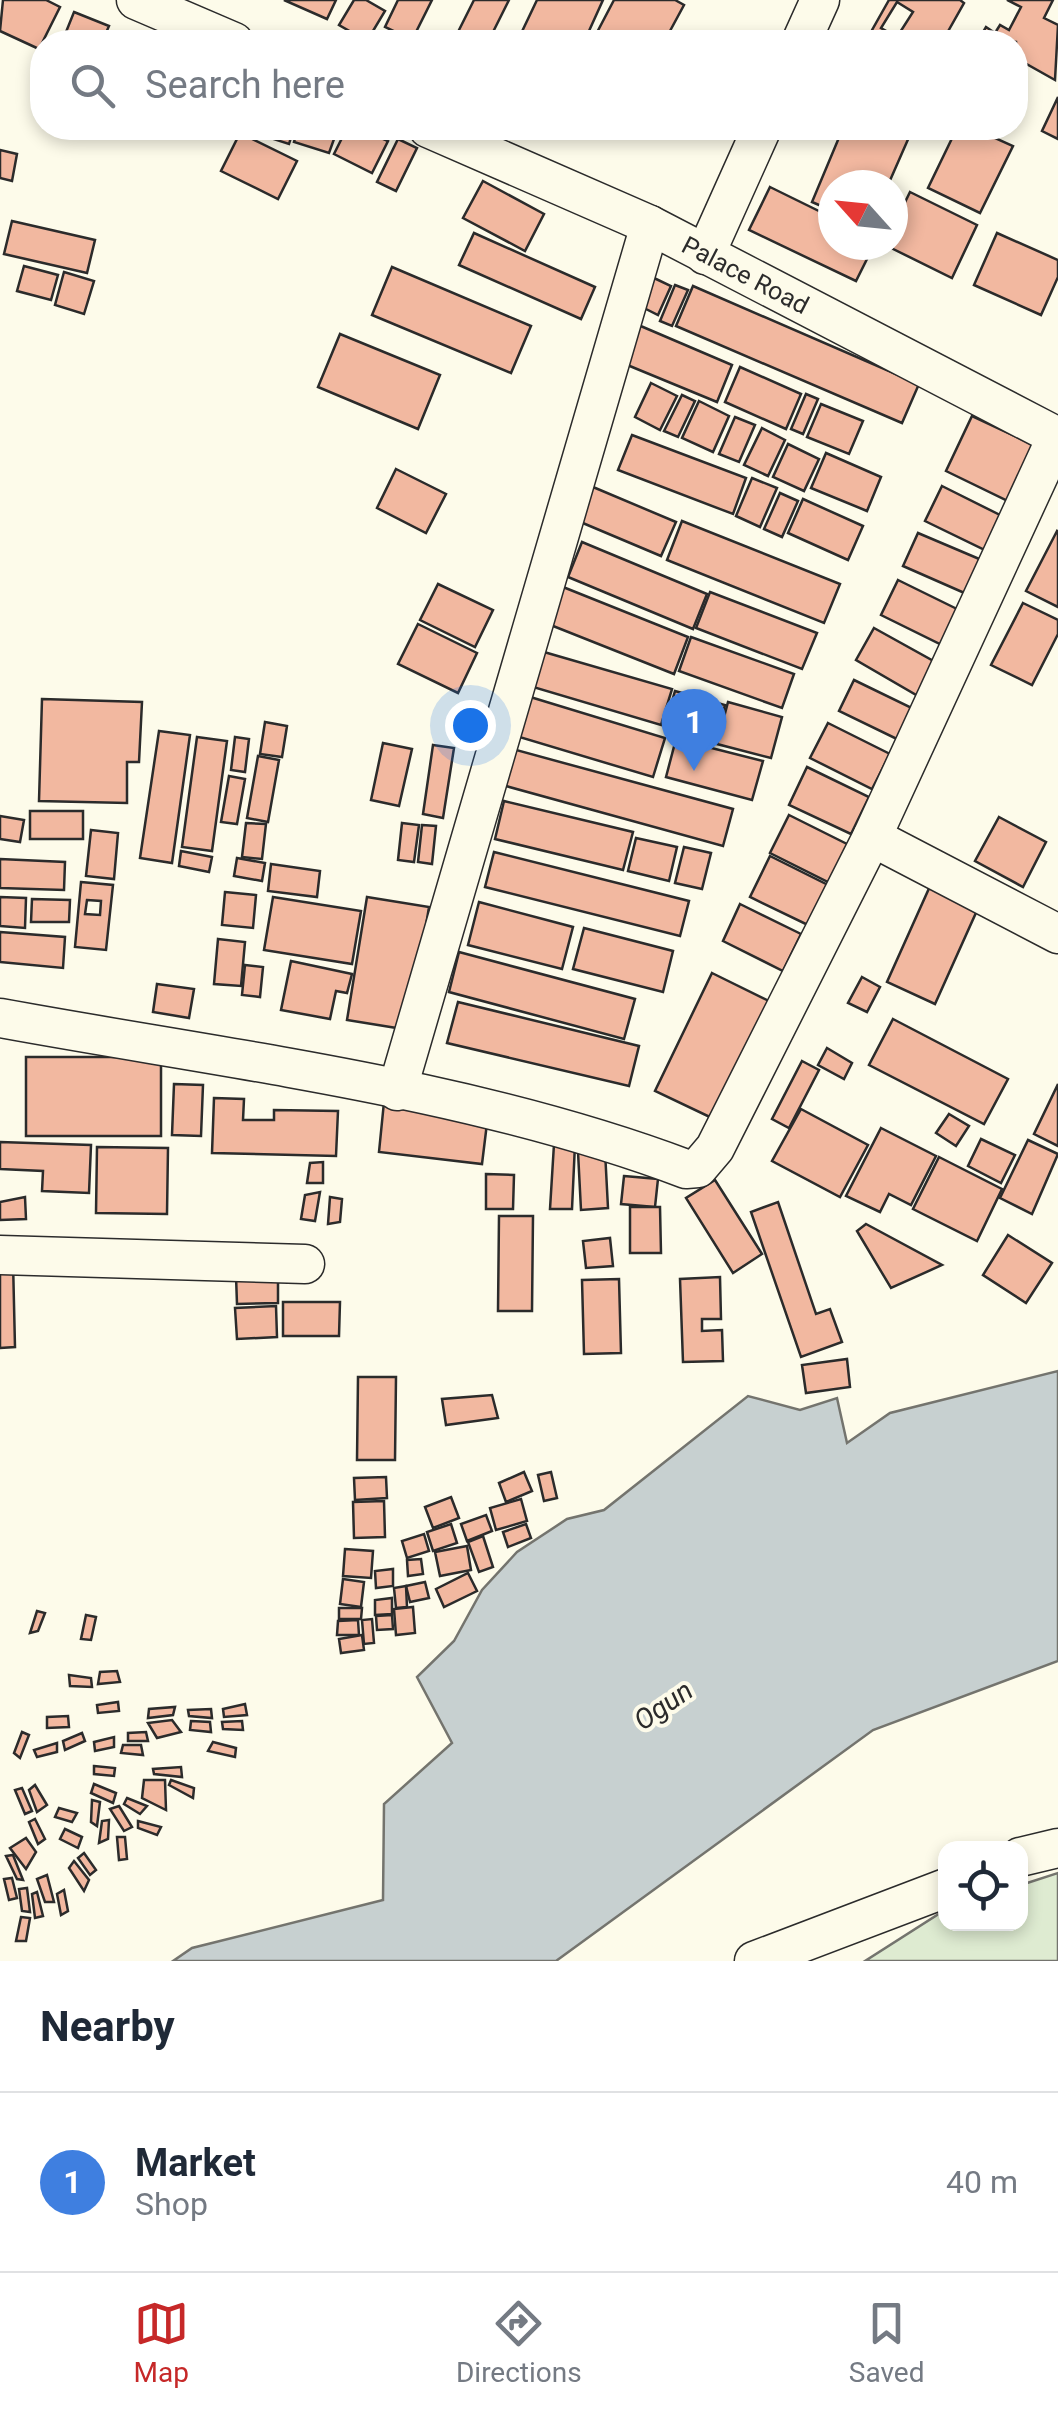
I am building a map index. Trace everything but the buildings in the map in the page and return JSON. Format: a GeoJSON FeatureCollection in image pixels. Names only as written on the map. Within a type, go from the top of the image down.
{"type":"FeatureCollection","features":[{"type":"Feature","properties":{"kind":"street"},"geometry":{"type":"LineString","coordinates":[[136,0],[206,30]]}},
{"type":"Feature","properties":{"kind":"street"},"geometry":{"type":"LineString","coordinates":[[806,30],[820,0]]}},
{"type":"Feature","properties":{"kind":"street","name":"Palace Road"},"geometry":{"type":"LineString","coordinates":[[456,140],[650,224],[1058,437]]}},
{"type":"Feature","properties":{"kind":"street"},"geometry":{"type":"LineString","coordinates":[[705,255],[757,140]]}},
{"type":"Feature","properties":{"kind":"street"},"geometry":{"type":"LineString","coordinates":[[397,1091],[650,224]]}},
{"type":"Feature","properties":{"kind":"street"},"geometry":{"type":"LineString","coordinates":[[0,1018],[397,1091],[596,1135],[686,1170],[698,1168],[715,1148],[872,837],[1058,437]]}},
{"type":"Feature","properties":{"kind":"street"},"geometry":{"type":"LineString","coordinates":[[872,837],[1058,934]]}},
{"type":"Feature","properties":{"kind":"street"},"geometry":{"type":"LineString","coordinates":[[0,1255],[306,1264]]}},
{"type":"Feature","properties":{"kind":"street"},"geometry":{"type":"LineString","coordinates":[[1028,1855],[1058,1848]]}},
{"type":"Feature","properties":{"kind":"street"},"geometry":{"type":"LineString","coordinates":[[754,1961],[938,1891]]}},
{"type":"Feature","properties":{"kind":"green space"},"geometry":{"type":"Polygon","coordinates":[[[1058,1873],[1058,1961],[865,1961],[938,1914],[938,1931],[1028,1931],[1028,1883],[1058,1873]]]}},
{"type":"Feature","properties":{"kind":"water","name":"Ogun"},"geometry":{"type":"Polygon","coordinates":[[[1058,1371],[1058,1661],[873,1730],[556,1961],[173,1961],[192,1948],[383,1900],[384,1804],[452,1743],[417,1677],[454,1641],[482,1590],[517,1552],[567,1519],[604,1510],[748,1396],[800,1410],[837,1398],[847,1443],[890,1413],[1058,1371]]]}},
{"type":"Feature","properties":{"kind":"place","name":"Market"},"geometry":{"type":"Point","coordinates":[694,771]}}]}
